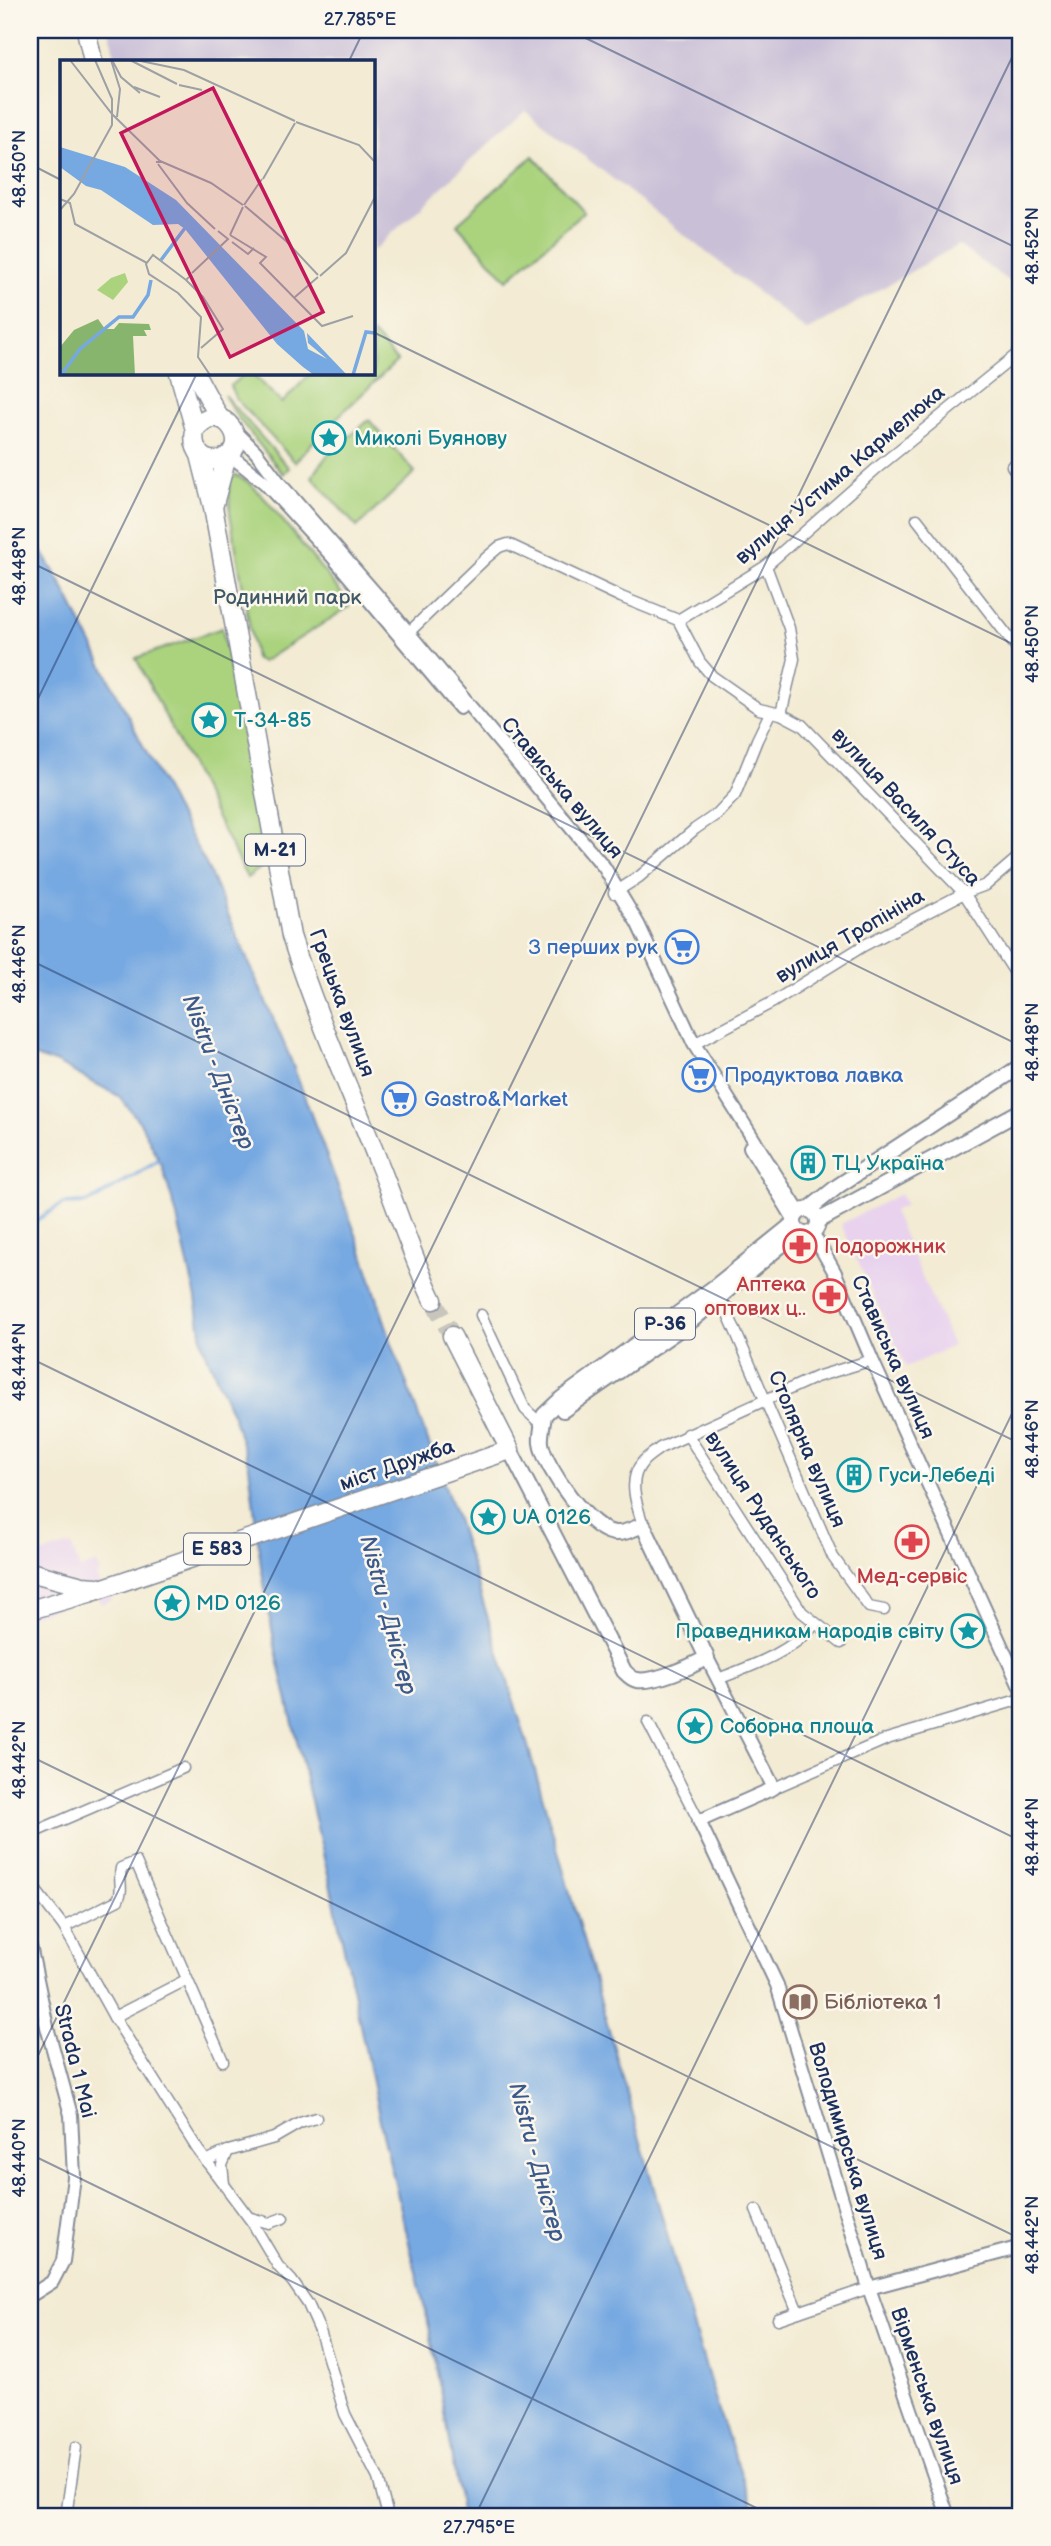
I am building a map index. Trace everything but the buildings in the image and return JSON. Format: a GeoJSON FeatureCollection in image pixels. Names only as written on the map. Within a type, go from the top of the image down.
{"type":"FeatureCollection","features":[{"type":"Feature","properties":{"kind":"highway"},"geometry":{"type":"LineString","coordinates":[[86,30],[93,60]]}},
{"type":"Feature","properties":{"kind":"highway","name":"М-21"},"geometry":{"type":"LineString","coordinates":[[179,374],[200,455]]}},
{"type":"Feature","properties":{"kind":"highway"},"geometry":{"type":"LineString","coordinates":[[196,374],[220,419]]}},
{"type":"Feature","properties":{"kind":"highway"},"geometry":{"type":"LineString","coordinates":[[195,430],[201,422],[209,418],[228,422],[235,431]]}},
{"type":"Feature","properties":{"kind":"highway","name":"М-21"},"geometry":{"type":"LineString","coordinates":[[228,456],[236,440],[235,431]]}},
{"type":"Feature","properties":{"kind":"highway"},"geometry":{"type":"LineString","coordinates":[[200,455],[212,460],[228,456]]}},
{"type":"Feature","properties":{"kind":"highway","name":"Грецька вулиця"},"geometry":{"type":"LineString","coordinates":[[200,455],[213,507],[291,936],[306,982],[419,1271],[433,1300]]}},
{"type":"Feature","properties":{"kind":"highway","name":"Грецька вулиця"},"geometry":{"type":"LineString","coordinates":[[213,507],[228,456]]}},
{"type":"Feature","properties":{"kind":"highway"},"geometry":{"type":"LineString","coordinates":[[452,1336],[510,1450]]}},
{"type":"Feature","properties":{"kind":"highway","name":"міст Дружба"},"geometry":{"type":"LineString","coordinates":[[100,1587],[510,1450]]}},
{"type":"Feature","properties":{"kind":"highway","name":"E 583"},"geometry":{"type":"LineString","coordinates":[[30,1572],[82,1586],[100,1587]]}},
{"type":"Feature","properties":{"kind":"highway","name":"E 583"},"geometry":{"type":"LineString","coordinates":[[30,1609],[100,1587]]}},
{"type":"Feature","properties":{"kind":"main road","name":"Стависька вулиця"},"geometry":{"type":"LineString","coordinates":[[235,431],[256,452],[405,636],[591,851],[638,924],[694,1044],[835,1273],[1021,1689]]}},
{"type":"Feature","properties":{"kind":"main road","name":"Стависька вулиця"},"geometry":{"type":"LineString","coordinates":[[228,456],[265,483],[405,636]]}},
{"type":"Feature","properties":{"kind":"main road","name":"Стависька вулиця"},"geometry":{"type":"LineString","coordinates":[[617,892],[688,1046],[803,1222]]}},
{"type":"Feature","properties":{"kind":"main road","name":"Р-36"},"geometry":{"type":"LineString","coordinates":[[543,1426],[544,1415],[561,1399],[718,1291],[803,1222],[838,1186],[1021,1066]]}},
{"type":"Feature","properties":{"kind":"main road","name":"Р-36"},"geometry":{"type":"LineString","coordinates":[[803,1222],[1021,1111]]}},
{"type":"Feature","properties":{"kind":"main road"},"geometry":{"type":"LineString","coordinates":[[543,1426],[541,1444],[554,1473],[588,1518],[604,1531],[618,1534],[643,1525],[774,1788],[699,1821]]}},
{"type":"Feature","properties":{"kind":"main road"},"geometry":{"type":"LineString","coordinates":[[510,1450],[624,1671],[639,1681],[649,1680],[707,1658]]}},
{"type":"Feature","properties":{"kind":"main road","name":"Володимирська вулиця"},"geometry":{"type":"LineString","coordinates":[[699,1821],[777,1985],[869,2288]]}},
{"type":"Feature","properties":{"kind":"main road","name":"Strada 1 Mai"},"geometry":{"type":"LineString","coordinates":[[30,1946],[47,2027],[71,2115],[74,2177],[63,2261],[52,2283],[30,2296]]}},
{"type":"Feature","properties":{"kind":"main road"},"geometry":{"type":"LineString","coordinates":[[869,2288],[1021,2247]]}},
{"type":"Feature","properties":{"kind":"main road","name":"Вірменська вулиця"},"geometry":{"type":"LineString","coordinates":[[869,2288],[948,2516]]}},
{"type":"Feature","properties":{"kind":"street","name":"вулиця Устима Кармелюка"},"geometry":{"type":"LineString","coordinates":[[678,621],[766,566],[877,468],[1021,351]]}},
{"type":"Feature","properties":{"kind":"street"},"geometry":{"type":"LineString","coordinates":[[1012,466],[1021,478]]}},
{"type":"Feature","properties":{"kind":"street"},"geometry":{"type":"LineString","coordinates":[[917,519],[1021,653]]}},
{"type":"Feature","properties":{"kind":"street"},"geometry":{"type":"LineString","coordinates":[[405,636],[486,558],[499,547],[508,544],[678,621]]}},
{"type":"Feature","properties":{"kind":"street"},"geometry":{"type":"LineString","coordinates":[[617,892],[717,814],[735,794],[757,740],[776,714],[794,659],[789,628],[766,566]]}},
{"type":"Feature","properties":{"kind":"street","name":"вулиця Василя Стуса"},"geometry":{"type":"LineString","coordinates":[[678,621],[700,662],[712,676],[759,709],[803,725],[964,893],[1021,982]]}},
{"type":"Feature","properties":{"kind":"street","name":"вулиця Тропініна"},"geometry":{"type":"LineString","coordinates":[[694,1044],[773,1002],[863,946],[964,893],[986,885],[1021,855]]}},
{"type":"Feature","properties":{"kind":"street","name":"Столярна вулиця"},"geometry":{"type":"LineString","coordinates":[[718,1291],[833,1557],[869,1607],[884,1610]]}},
{"type":"Feature","properties":{"kind":"street"},"geometry":{"type":"LineString","coordinates":[[481,1315],[526,1409],[543,1426]]}},
{"type":"Feature","properties":{"kind":"street"},"geometry":{"type":"LineString","coordinates":[[643,1525],[634,1497],[634,1483],[640,1464],[660,1448],[816,1377],[872,1360]]}},
{"type":"Feature","properties":{"kind":"street","name":"вулиця Руданського"},"geometry":{"type":"LineString","coordinates":[[687,1434],[802,1612],[841,1643]]}},
{"type":"Feature","properties":{"kind":"street"},"geometry":{"type":"LineString","coordinates":[[718,1679],[758,1664],[806,1635],[815,1624]]}},
{"type":"Feature","properties":{"kind":"street"},"geometry":{"type":"LineString","coordinates":[[774,1788],[887,1739],[1021,1699]]}},
{"type":"Feature","properties":{"kind":"street","name":"Володимирська вулиця"},"geometry":{"type":"LineString","coordinates":[[648,1722],[699,1821]]}},
{"type":"Feature","properties":{"kind":"street"},"geometry":{"type":"LineString","coordinates":[[30,1834],[183,1768]]}},
{"type":"Feature","properties":{"kind":"street"},"geometry":{"type":"LineString","coordinates":[[64,1927],[118,1900],[122,1885],[119,1875],[121,1868],[136,1862],[223,2061]]}},
{"type":"Feature","properties":{"kind":"street"},"geometry":{"type":"LineString","coordinates":[[30,1882],[64,1927],[114,2017],[206,2161],[252,2222],[278,2266],[308,2304],[320,2331],[345,2414],[378,2478],[388,2516]]}},
{"type":"Feature","properties":{"kind":"street"},"geometry":{"type":"LineString","coordinates":[[114,2017],[186,1980]]}},
{"type":"Feature","properties":{"kind":"street"},"geometry":{"type":"LineString","coordinates":[[206,2161],[228,2151],[274,2138],[300,2123],[316,2118]]}},
{"type":"Feature","properties":{"kind":"street"},"geometry":{"type":"LineString","coordinates":[[227,2190],[223,2182],[222,2165],[228,2151]]}},
{"type":"Feature","properties":{"kind":"street"},"geometry":{"type":"LineString","coordinates":[[756,2210],[798,2312]]}},
{"type":"Feature","properties":{"kind":"street"},"geometry":{"type":"LineString","coordinates":[[242,2211],[261,2223],[283,2218]]}},
{"type":"Feature","properties":{"kind":"street"},"geometry":{"type":"LineString","coordinates":[[778,2319],[869,2288]]}},
{"type":"Feature","properties":{"kind":"street"},"geometry":{"type":"LineString","coordinates":[[66,2516],[76,2447]]}},
{"type":"Feature","properties":{"kind":"shaded area"},"geometry":{"type":"Polygon","coordinates":[[[109,30],[1021,30],[1021,290],[958,245],[807,331],[525,110],[374,250],[374,60],[116,60],[109,30]]]}},
{"type":"Feature","properties":{"kind":"shaded area"},"geometry":{"type":"Polygon","coordinates":[[[900,1194],[906,1205],[893,1211],[953,1346],[906,1367],[841,1224],[900,1194]]]}},
{"type":"Feature","properties":{"kind":"shaded area"},"geometry":{"type":"Polygon","coordinates":[[[71,1545],[80,1569],[97,1563],[100,1573],[96,1575],[103,1596],[110,1593],[112,1599],[101,1604],[97,1594],[30,1616],[30,1557],[71,1545]]]}},
{"type":"Feature","properties":{"kind":"green space"},"geometry":{"type":"Polygon","coordinates":[[[533,156],[584,212],[507,280],[457,224],[533,156]]]}},
{"type":"Feature","properties":{"kind":"green space"},"geometry":{"type":"Polygon","coordinates":[[[374,335],[397,361],[324,430],[295,462],[236,399],[230,386],[244,374],[252,374],[282,403],[310,374],[374,374],[374,335]]]}},
{"type":"Feature","properties":{"kind":"green space"},"geometry":{"type":"Polygon","coordinates":[[[224,395],[289,468],[283,474],[238,418],[224,395]]]}},
{"type":"Feature","properties":{"kind":"green space"},"geometry":{"type":"Polygon","coordinates":[[[369,420],[415,472],[357,527],[312,477],[326,457],[369,420]]]}},
{"type":"Feature","properties":{"kind":"green space","name":"Родинний парк"},"geometry":{"type":"Polygon","coordinates":[[[235,475],[250,483],[267,501],[342,594],[349,607],[262,662],[255,658],[230,514],[229,480],[235,475]]]}},
{"type":"Feature","properties":{"kind":"green space"},"geometry":{"type":"Polygon","coordinates":[[[222,628],[268,862],[247,878],[136,658],[222,628]]]}},
{"type":"Feature","properties":{"kind":"water","name":"Nistru - Дністер"},"geometry":{"type":"Polygon","coordinates":[[[30,531],[63,587],[174,807],[206,864],[289,1055],[361,1248],[392,1344],[457,1519],[528,1746],[692,2322],[720,2414],[756,2516],[462,2516],[430,2331],[381,2125],[334,1901],[275,1646],[261,1566],[249,1466],[234,1418],[203,1346],[196,1298],[176,1213],[162,1166],[141,1124],[119,1096],[55,1062],[30,1056],[30,531]]]}},
{"type":"Feature","properties":{"kind":"waterway"},"geometry":{"type":"LineString","coordinates":[[30,1224],[63,1204],[86,1203],[97,1198],[160,1160]]}},
{"type":"Feature","properties":{"kind":"tunnel"},"geometry":{"type":"LineString","coordinates":[[433,1300],[452,1336]]}},
{"type":"Feature","properties":{"kind":"place","name":"Миколі Буянову"},"geometry":{"type":"Point","coordinates":[329,438]}},
{"type":"Feature","properties":{"kind":"place","name":"Т-34-85"},"geometry":{"type":"Point","coordinates":[209,720]}},
{"type":"Feature","properties":{"kind":"place","name":"З перших рук"},"geometry":{"type":"Point","coordinates":[682,947]}},
{"type":"Feature","properties":{"kind":"place","name":"Продуктова лавка"},"geometry":{"type":"Point","coordinates":[699,1075]}},
{"type":"Feature","properties":{"kind":"place","name":"Gastro&Market"},"geometry":{"type":"Point","coordinates":[399,1099]}},
{"type":"Feature","properties":{"kind":"place","name":"ТЦ Україна"},"geometry":{"type":"Point","coordinates":[808,1163]}},
{"type":"Feature","properties":{"kind":"place","name":"Подорожник"},"geometry":{"type":"Point","coordinates":[800,1246]}},
{"type":"Feature","properties":{"kind":"place","name":"Аптека оптових ц.."},"geometry":{"type":"Point","coordinates":[830,1296]}},
{"type":"Feature","properties":{"kind":"place","name":"Гуси-Лебеді"},"geometry":{"type":"Point","coordinates":[854,1475]}},
{"type":"Feature","properties":{"kind":"place","name":"UA 0126"},"geometry":{"type":"Point","coordinates":[488,1517]}},
{"type":"Feature","properties":{"kind":"place","name":"Мед-cервіс"},"geometry":{"type":"Point","coordinates":[912,1542]}},
{"type":"Feature","properties":{"kind":"place","name":"MD 0126"},"geometry":{"type":"Point","coordinates":[172,1603]}},
{"type":"Feature","properties":{"kind":"place","name":"Праведникам народів світу"},"geometry":{"type":"Point","coordinates":[968,1631]}},
{"type":"Feature","properties":{"kind":"place","name":"Соборна площа"},"geometry":{"type":"Point","coordinates":[695,1726]}},
{"type":"Feature","properties":{"kind":"place","name":"Бібліотека 1"},"geometry":{"type":"Point","coordinates":[800,2002]}}]}
